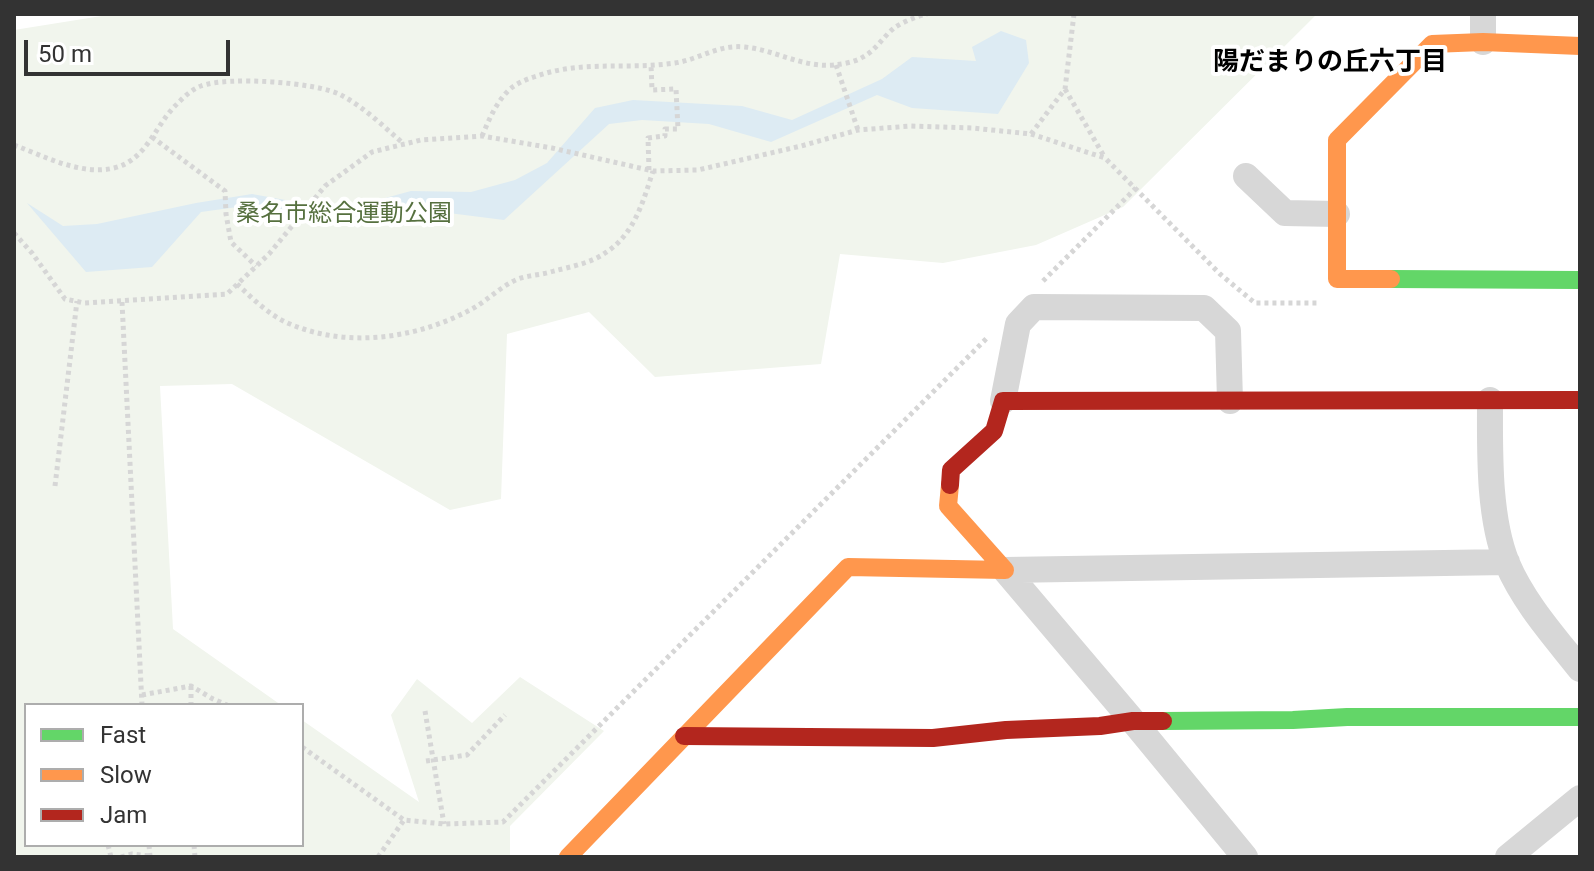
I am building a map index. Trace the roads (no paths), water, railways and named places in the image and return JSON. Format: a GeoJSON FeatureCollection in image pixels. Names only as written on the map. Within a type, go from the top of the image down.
{"type":"FeatureCollection","features":[{"type":"Feature","properties":{"kind":"street"},"geometry":{"type":"LineString","coordinates":[[1483,14],[1483,42]]}},
{"type":"Feature","properties":{"kind":"street"},"geometry":{"type":"LineString","coordinates":[[1580,46],[1483,42],[1432,44],[1337,140],[1337,279],[1580,280]]}},
{"type":"Feature","properties":{"kind":"street"},"geometry":{"type":"LineString","coordinates":[[1246,176],[1285,213],[1337,214]]}},
{"type":"Feature","properties":{"kind":"street"},"geometry":{"type":"LineString","coordinates":[[1230,401],[1228,331],[1204,308],[1034,307],[1018,324],[994,431],[951,470],[948,506],[1245,857]]}},
{"type":"Feature","properties":{"kind":"street"},"geometry":{"type":"LineString","coordinates":[[1490,400],[1490,452],[1496,526],[1507,562],[1522,593],[1580,669]]}},
{"type":"Feature","properties":{"kind":"street"},"geometry":{"type":"LineString","coordinates":[[1003,401],[1580,400]]}},
{"type":"Feature","properties":{"kind":"street"},"geometry":{"type":"LineString","coordinates":[[568,857],[848,567],[1005,570],[1507,562]]}},
{"type":"Feature","properties":{"kind":"street"},"geometry":{"type":"LineString","coordinates":[[684,736],[933,738],[1133,721],[1580,717]]}},
{"type":"Feature","properties":{"kind":"street"},"geometry":{"type":"LineString","coordinates":[[1508,857],[1580,798]]}},
{"type":"Feature","properties":{"kind":"district","name":"陽だまりの丘六丁目"},"geometry":{"type":"Point","coordinates":[1330,63]}},
{"type":"Feature","properties":{"kind":"park label","name":"桑名市総合運動公園"},"geometry":{"type":"Point","coordinates":[344,215]}}]}
